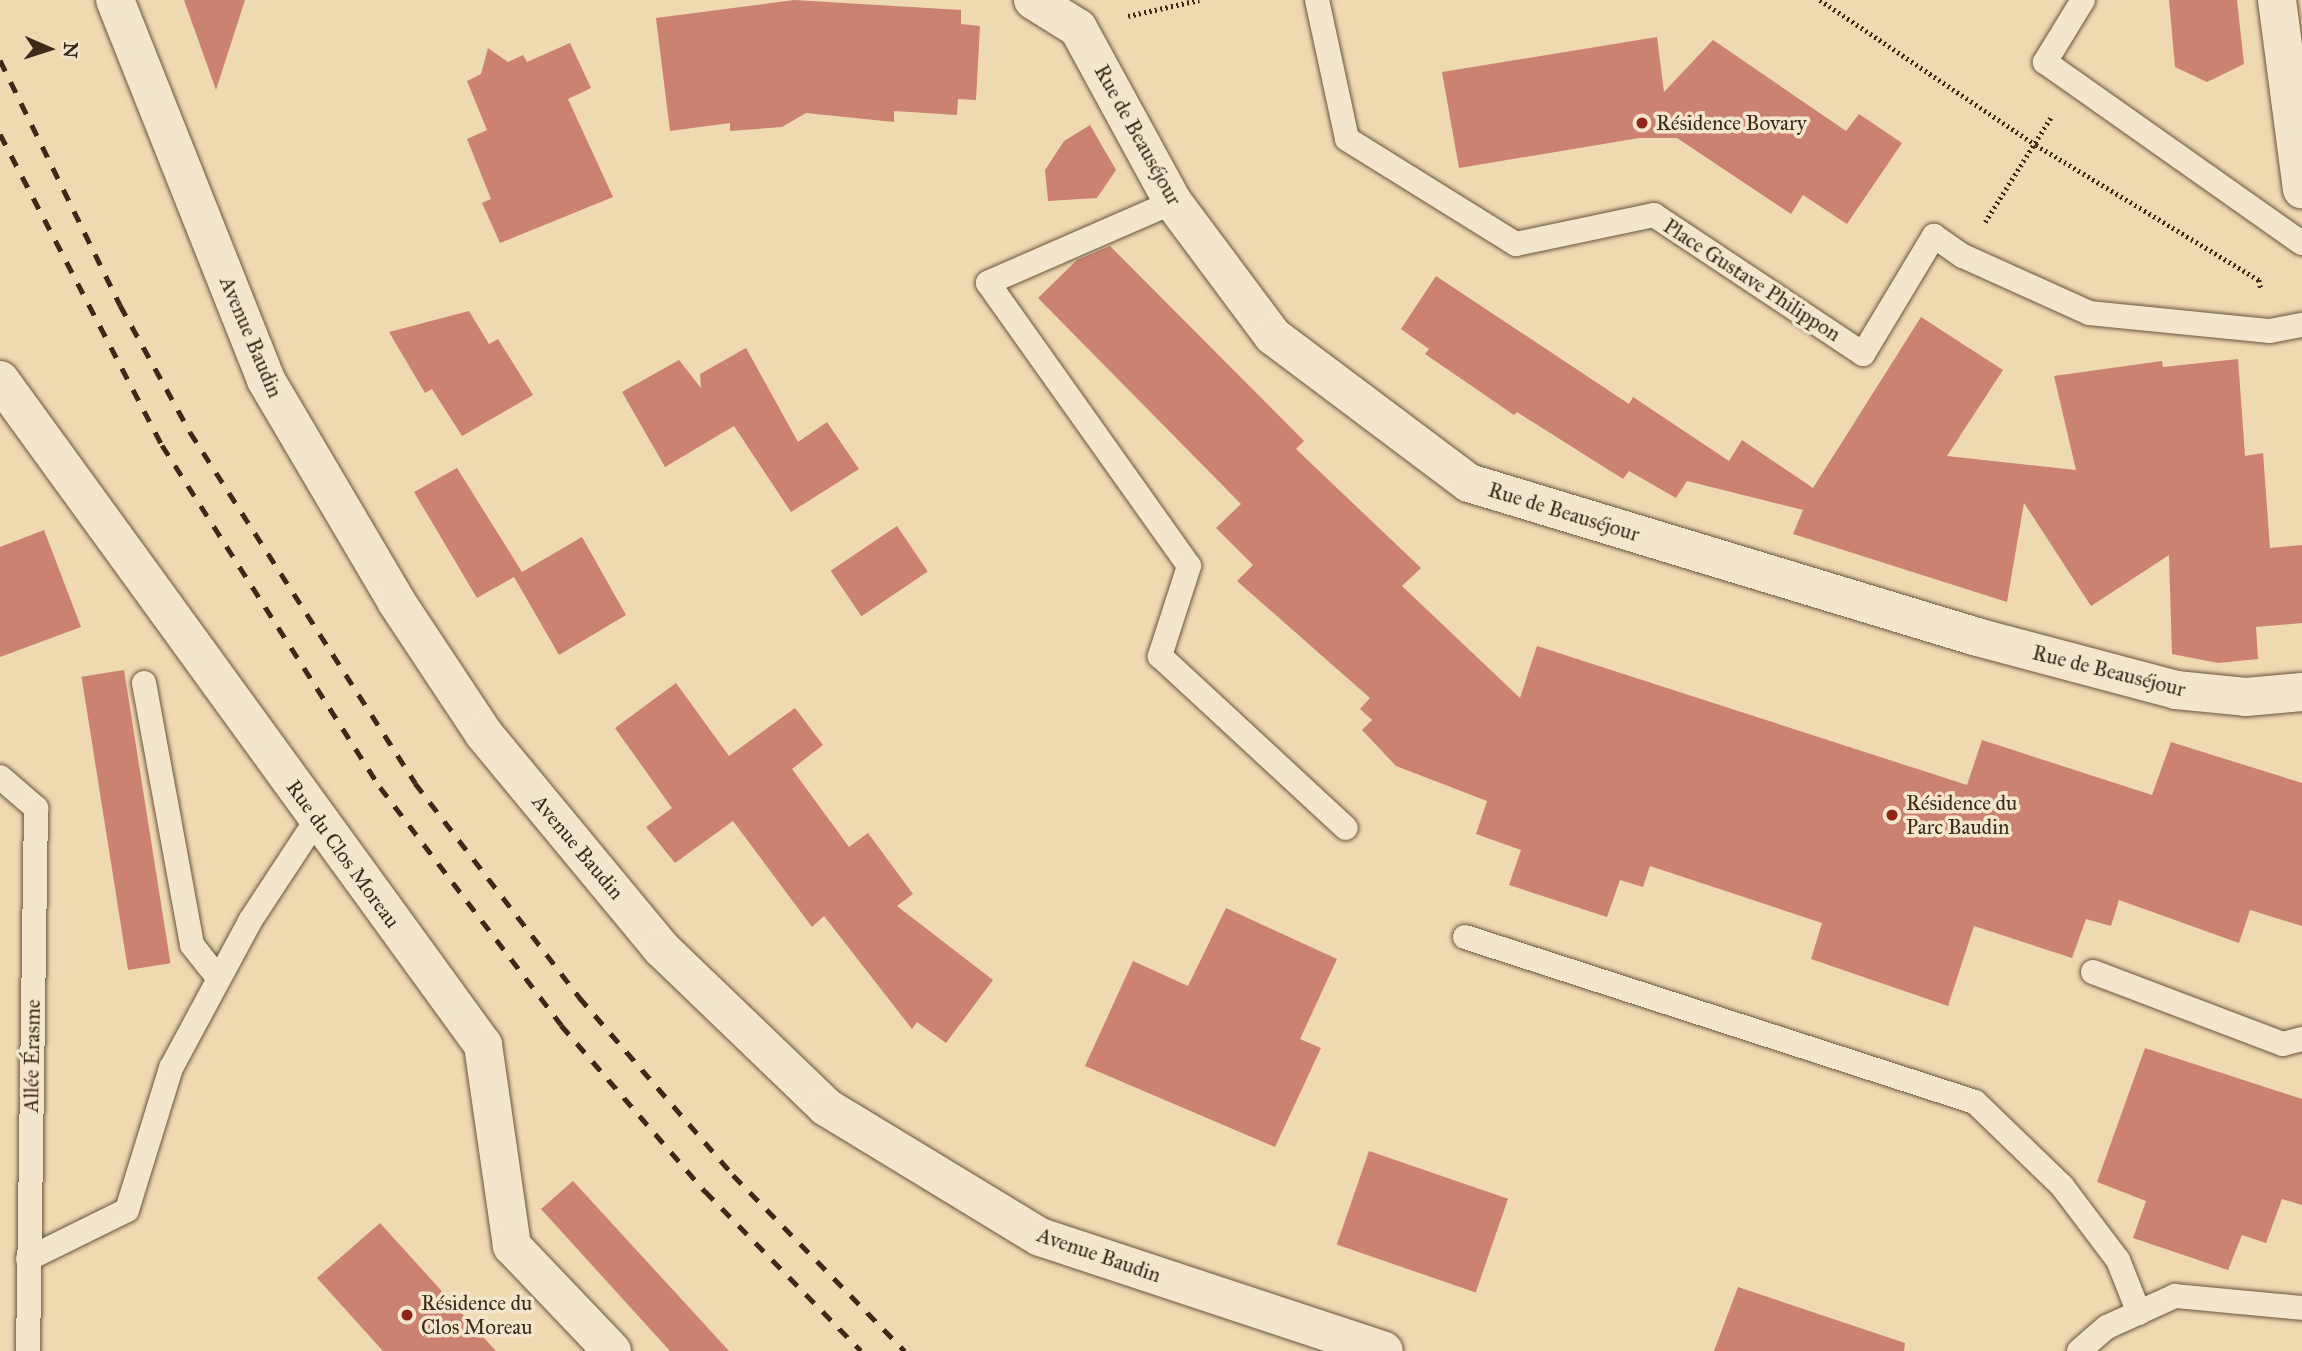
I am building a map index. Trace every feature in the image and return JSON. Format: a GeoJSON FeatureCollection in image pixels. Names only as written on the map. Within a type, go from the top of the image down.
{"type":"FeatureCollection","features":[{"type":"Feature","properties":{"kind":"street","name":"Avenue Baudin"},"geometry":{"type":"LineString","coordinates":[[114,0],[266,380],[396,601],[484,734],[662,948],[826,1107],[1040,1237],[1384,1351]]}},
{"type":"Feature","properties":{"kind":"street"},"geometry":{"type":"LineString","coordinates":[[2277,0],[2302,189]]}},
{"type":"Feature","properties":{"kind":"street","name":"Rue de Beauséjour"},"geometry":{"type":"LineString","coordinates":[[1051,9],[1173,202],[1273,336],[1469,483],[1977,637],[2176,690],[2246,698],[2302,692]]}},
{"type":"Feature","properties":{"kind":"street","name":"Rue du Clos Moreau"},"geometry":{"type":"LineString","coordinates":[[0,380],[483,1045],[512,1246],[612,1351]]}},
{"type":"Feature","properties":{"kind":"lane","name":"Place Gustave Philippon"},"geometry":{"type":"LineString","coordinates":[[1317,0],[1347,139],[1516,244],[1654,215],[1863,354],[1934,236],[1963,256],[2088,313],[2270,331],[2302,324]]}},
{"type":"Feature","properties":{"kind":"lane"},"geometry":{"type":"LineString","coordinates":[[2083,0],[2045,62],[2071,83],[2253,205],[2302,243]]}},
{"type":"Feature","properties":{"kind":"lane"},"geometry":{"type":"LineString","coordinates":[[1173,202],[988,282],[1189,566],[1160,656],[1346,828]]}},
{"type":"Feature","properties":{"kind":"lane"},"geometry":{"type":"LineString","coordinates":[[144,683],[192,945],[219,979]]}},
{"type":"Feature","properties":{"kind":"lane","name":"Allée Érasme"},"geometry":{"type":"LineString","coordinates":[[0,777],[36,808],[28,1351]]}},
{"type":"Feature","properties":{"kind":"lane"},"geometry":{"type":"LineString","coordinates":[[28,1259],[127,1210],[171,1068],[250,921],[317,819]]}},
{"type":"Feature","properties":{"kind":"lane"},"geometry":{"type":"LineString","coordinates":[[1465,937],[1975,1102],[2062,1186],[2118,1259],[2139,1313]]}},
{"type":"Feature","properties":{"kind":"lane"},"geometry":{"type":"LineString","coordinates":[[2093,972],[2283,1044],[2302,1039]]}},
{"type":"Feature","properties":{"kind":"lane"},"geometry":{"type":"LineString","coordinates":[[2079,1351],[2107,1326],[2175,1296],[2302,1308]]}},
{"type":"Feature","properties":{"kind":"path"},"geometry":{"type":"LineString","coordinates":[[1051,9],[1186,3],[1199,0]]}},
{"type":"Feature","properties":{"kind":"path"},"geometry":{"type":"LineString","coordinates":[[1820,0],[2036,145],[2259,279],[2270,331]]}},
{"type":"Feature","properties":{"kind":"path"},"geometry":{"type":"LineString","coordinates":[[1963,256],[2036,145],[2071,83]]}},
{"type":"Feature","properties":{"kind":"building"},"geometry":{"type":"Polygon","coordinates":[[[184,0],[245,0],[216,90],[184,0]]]}},
{"type":"Feature","properties":{"kind":"building"},"geometry":{"type":"Polygon","coordinates":[[[794,0],[961,10],[961,24],[980,26],[976,100],[958,99],[957,115],[894,111],[894,122],[806,113],[782,127],[730,131],[730,123],[670,131],[656,18],[794,0]]]}},
{"type":"Feature","properties":{"kind":"building"},"geometry":{"type":"Polygon","coordinates":[[[2169,0],[2237,0],[2244,64],[2207,82],[2175,67],[2169,0]]]}},
{"type":"Feature","properties":{"kind":"building","name":"Résidence Bovary"},"geometry":{"type":"Polygon","coordinates":[[[1657,37],[1664,92],[1713,40],[1846,131],[1859,114],[1902,143],[1847,224],[1803,195],[1791,214],[1677,138],[1639,138],[1459,168],[1442,72],[1657,37]]]}},
{"type":"Feature","properties":{"kind":"building"},"geometry":{"type":"Polygon","coordinates":[[[570,43],[591,88],[568,99],[613,197],[500,243],[482,203],[491,199],[467,139],[487,130],[467,81],[481,74],[488,48],[508,62],[523,55],[527,62],[570,43]]]}},
{"type":"Feature","properties":{"kind":"building"},"geometry":{"type":"Polygon","coordinates":[[[1090,125],[1116,170],[1097,198],[1048,201],[1045,170],[1064,141],[1090,125]]]}},
{"type":"Feature","properties":{"kind":"building","name":"Résidence du Parc Baudin"},"geometry":{"type":"Polygon","coordinates":[[[1110,246],[1304,441],[1296,449],[1421,568],[1402,586],[1520,698],[1537,646],[1967,785],[1982,740],[2152,795],[2171,742],[2302,783],[2302,926],[2250,910],[2239,943],[2119,900],[2111,926],[2086,919],[2072,958],[1974,926],[1948,1006],[1811,959],[1822,923],[1650,866],[1643,887],[1620,880],[1607,917],[1509,885],[1521,850],[1476,834],[1487,801],[1396,766],[1362,730],[1372,720],[1360,709],[1370,698],[1237,581],[1253,565],[1216,528],[1241,504],[1038,298],[1077,260],[1110,246]]]}},
{"type":"Feature","properties":{"kind":"building"},"geometry":{"type":"Polygon","coordinates":[[[1436,276],[1629,404],[1633,397],[1729,461],[1742,440],[1813,488],[1921,317],[2003,370],[1947,456],[2076,470],[2054,376],[2162,361],[2163,367],[2238,359],[2245,456],[2263,453],[2270,548],[2302,545],[2302,623],[2256,627],[2258,659],[2218,663],[2172,654],[2169,555],[2091,606],[2024,503],[2007,602],[1793,534],[1803,510],[1687,481],[1676,498],[1629,471],[1623,479],[1517,412],[1514,415],[1425,354],[1429,349],[1401,329],[1436,276]]]}},
{"type":"Feature","properties":{"kind":"building"},"geometry":{"type":"Polygon","coordinates":[[[469,311],[489,344],[498,339],[533,395],[462,436],[432,389],[425,393],[389,332],[469,311]]]}},
{"type":"Feature","properties":{"kind":"building"},"geometry":{"type":"Polygon","coordinates":[[[746,348],[798,442],[827,422],[859,469],[791,512],[734,426],[665,467],[622,392],[679,360],[701,388],[700,374],[746,348]]]}},
{"type":"Feature","properties":{"kind":"building"},"geometry":{"type":"Polygon","coordinates":[[[457,468],[522,572],[582,537],[626,615],[559,655],[514,577],[477,598],[414,492],[457,468]]]}},
{"type":"Feature","properties":{"kind":"building"},"geometry":{"type":"Polygon","coordinates":[[[897,526],[928,572],[861,616],[831,571],[897,526]]]}},
{"type":"Feature","properties":{"kind":"building"},"geometry":{"type":"Polygon","coordinates":[[[44,530],[81,627],[0,657],[0,547],[44,530]]]}},
{"type":"Feature","properties":{"kind":"building"},"geometry":{"type":"Polygon","coordinates":[[[124,670],[170,963],[128,970],[82,677],[124,670]]]}},
{"type":"Feature","properties":{"kind":"building"},"geometry":{"type":"Polygon","coordinates":[[[676,683],[729,756],[795,708],[823,745],[792,769],[849,847],[868,833],[913,894],[897,906],[993,980],[946,1043],[917,1022],[912,1029],[824,916],[812,927],[733,821],[675,863],[646,827],[672,808],[615,728],[676,683]]]}},
{"type":"Feature","properties":{"kind":"building"},"geometry":{"type":"Polygon","coordinates":[[[1226,908],[1337,959],[1300,1039],[1321,1048],[1275,1147],[1085,1066],[1133,961],[1188,986],[1226,908]]]}},
{"type":"Feature","properties":{"kind":"building"},"geometry":{"type":"Polygon","coordinates":[[[2145,1048],[2302,1099],[2302,1205],[2282,1199],[2266,1243],[2242,1235],[2228,1270],[2133,1238],[2146,1201],[2097,1182],[2145,1048]]]}},
{"type":"Feature","properties":{"kind":"building"},"geometry":{"type":"Polygon","coordinates":[[[1369,1151],[1508,1199],[1476,1292],[1337,1245],[1369,1151]]]}},
{"type":"Feature","properties":{"kind":"building"},"geometry":{"type":"Polygon","coordinates":[[[573,1181],[729,1351],[670,1351],[541,1209],[573,1181]]]}},
{"type":"Feature","properties":{"kind":"building","name":"Résidence du Clos Moreau"},"geometry":{"type":"Polygon","coordinates":[[[380,1223],[496,1351],[383,1351],[317,1278],[380,1223]]]}},
{"type":"Feature","properties":{"kind":"building"},"geometry":{"type":"Polygon","coordinates":[[[1738,1287],[1905,1343],[1904,1351],[1714,1351],[1738,1287]]]}},
{"type":"Feature","properties":{"kind":"railway"},"geometry":{"type":"LineString","coordinates":[[0,60],[120,305],[190,432],[415,783],[579,997],[733,1175],[905,1351]]}},
{"type":"Feature","properties":{"kind":"railway"},"geometry":{"type":"LineString","coordinates":[[0,134],[162,445],[380,787],[561,1025],[705,1191],[861,1351]]}},
{"type":"Feature","properties":{"kind":"place","name":"Résidence Bovary"},"geometry":{"type":"Point","coordinates":[1642,123]}},
{"type":"Feature","properties":{"kind":"place","name":"Résidence du Parc Baudin"},"geometry":{"type":"Point","coordinates":[1892,815]}},
{"type":"Feature","properties":{"kind":"place","name":"Résidence du Clos Moreau"},"geometry":{"type":"Point","coordinates":[407,1315]}}]}
